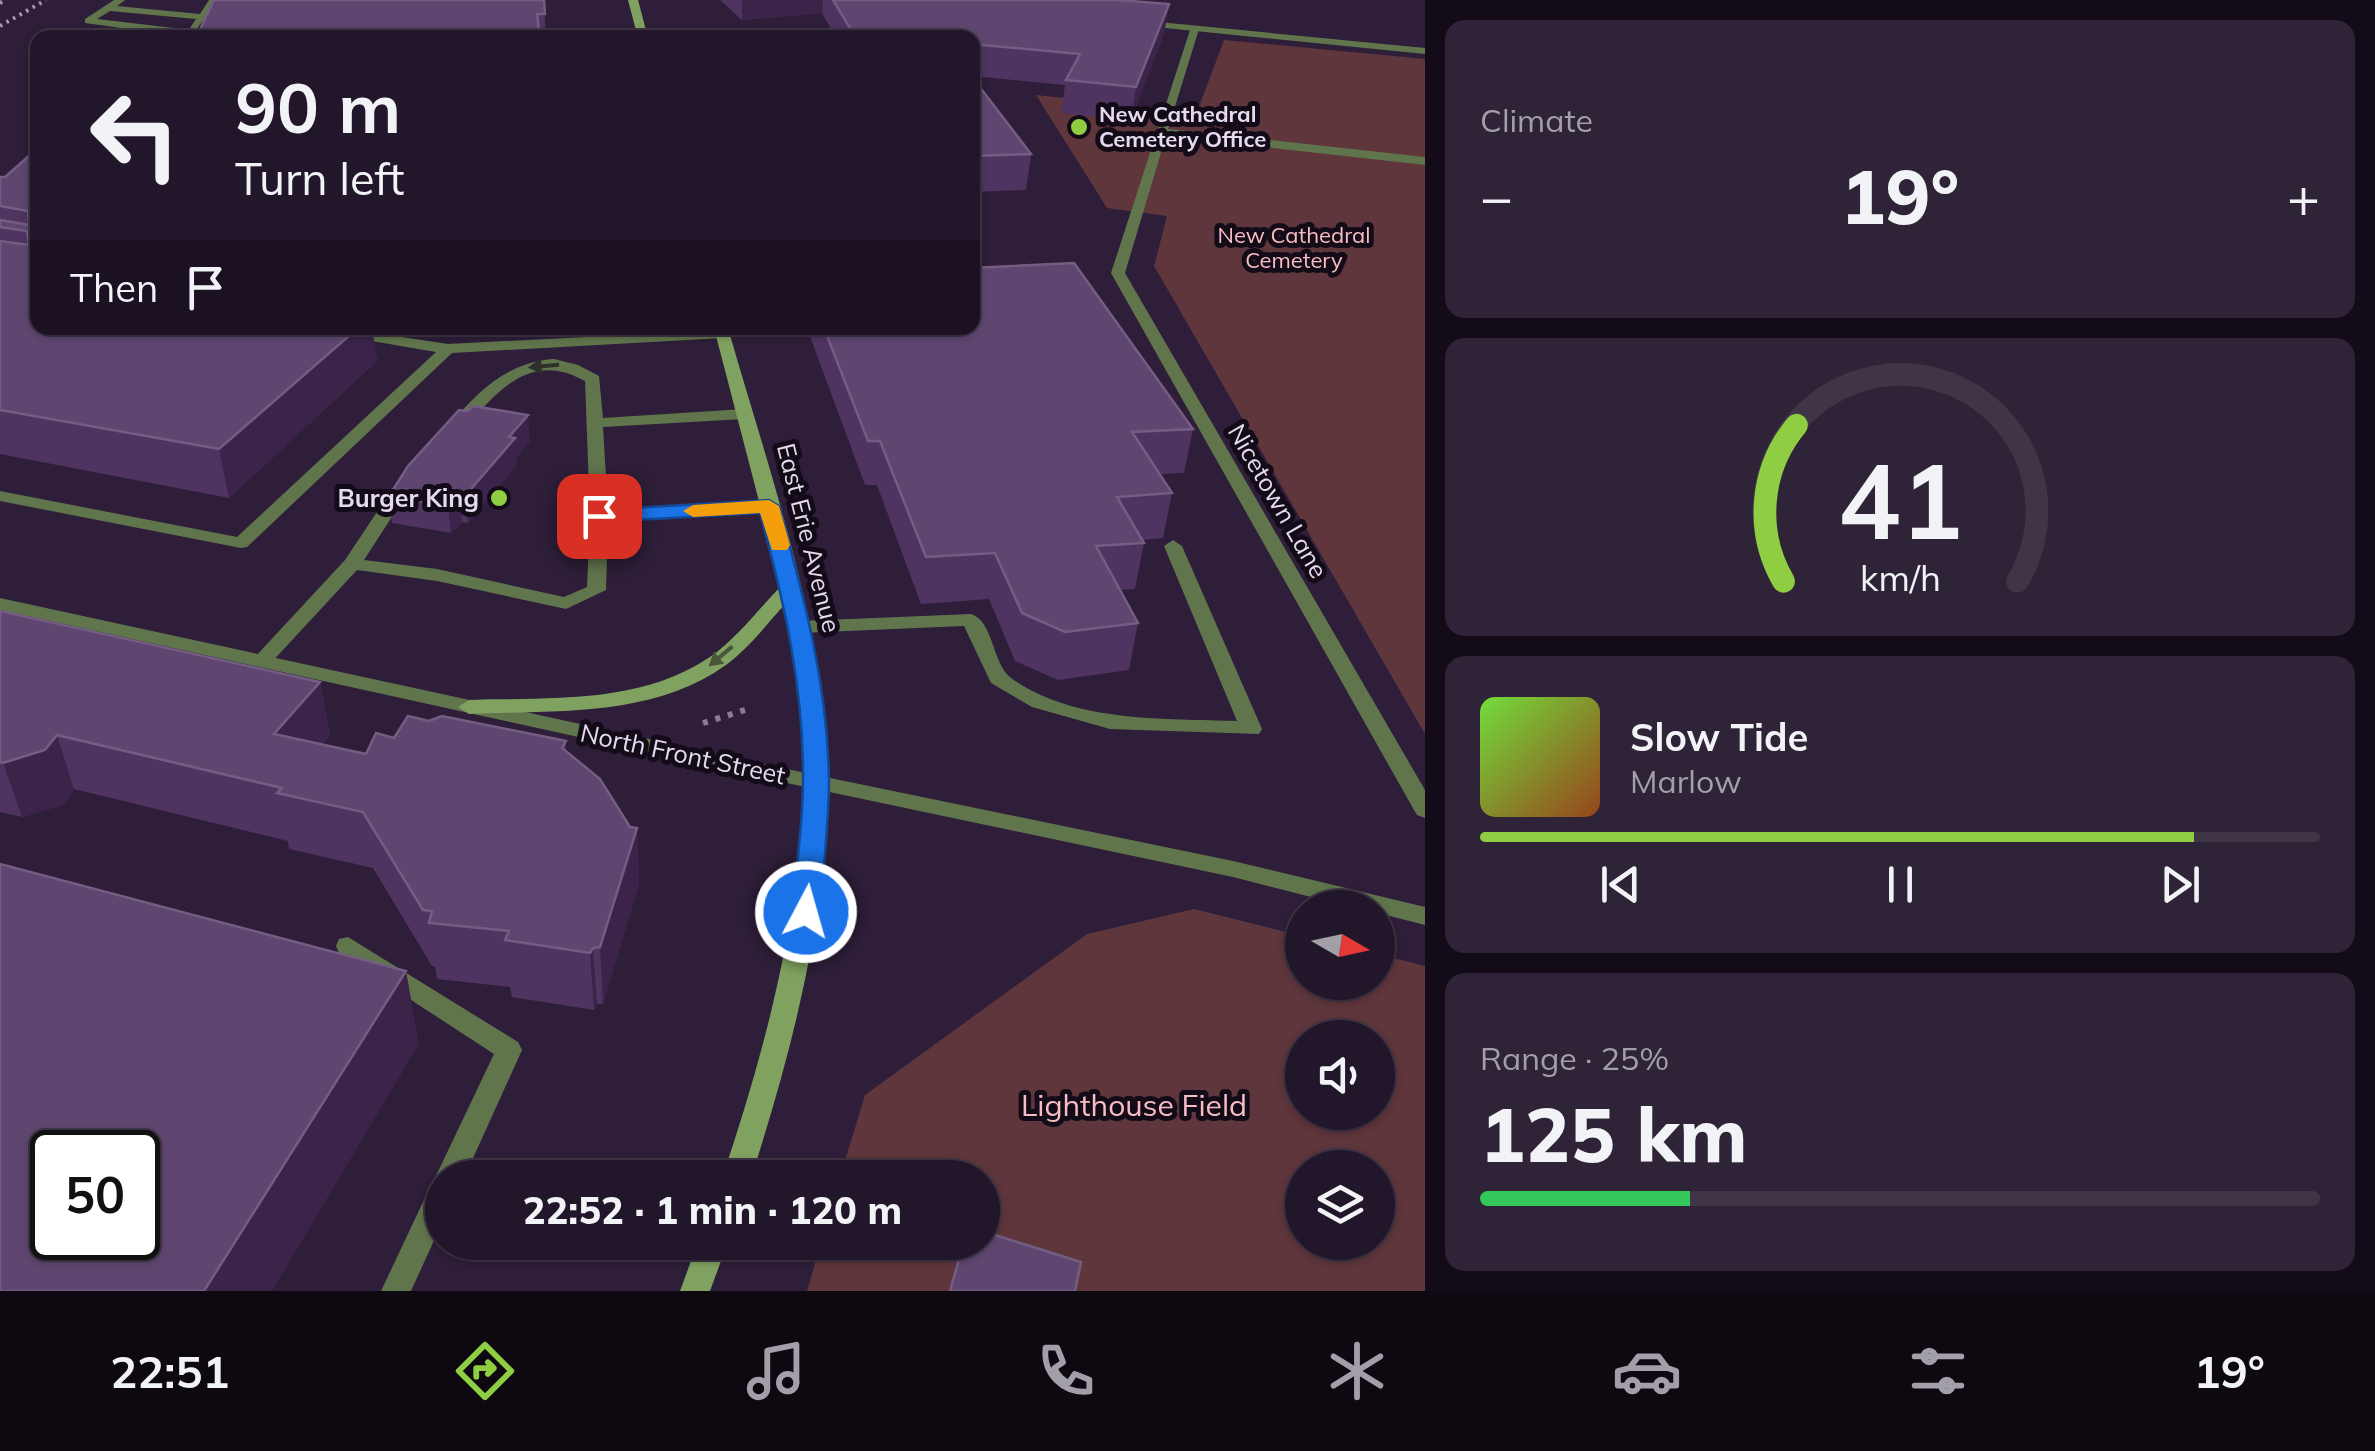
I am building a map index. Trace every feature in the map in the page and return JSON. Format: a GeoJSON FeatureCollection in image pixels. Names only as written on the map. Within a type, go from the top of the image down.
{"type":"FeatureCollection","features":[{"type":"Feature","properties":{"kind":"main road"},"geometry":{"type":"LineString","coordinates":[[633,0],[641,30]]}},
{"type":"Feature","properties":{"kind":"main road","name":"East Erie Avenue"},"geometry":{"type":"LineString","coordinates":[[723,335],[801,626],[813,712],[816,782],[806,912],[789,1005],[742,1160]]}},
{"type":"Feature","properties":{"kind":"main road"},"geometry":{"type":"LineString","coordinates":[[470,706],[621,699],[672,687],[719,660],[790,588]]}},
{"type":"Feature","properties":{"kind":"main road"},"geometry":{"type":"LineString","coordinates":[[694,1291],[705,1260]]}},
{"type":"Feature","properties":{"kind":"street"},"geometry":{"type":"LineString","coordinates":[[120,0],[88,20],[156,30]]}},
{"type":"Feature","properties":{"kind":"street"},"geometry":{"type":"LineString","coordinates":[[193,30],[214,0]]}},
{"type":"Feature","properties":{"kind":"street"},"geometry":{"type":"LineString","coordinates":[[108,8],[202,17]]}},
{"type":"Feature","properties":{"kind":"street"},"geometry":{"type":"LineString","coordinates":[[1123,22],[1425,51]]}},
{"type":"Feature","properties":{"kind":"street","name":"Nicetown Lane"},"geometry":{"type":"LineString","coordinates":[[1194,29],[1118,273],[1425,810]]}},
{"type":"Feature","properties":{"kind":"street"},"geometry":{"type":"LineString","coordinates":[[1162,132],[1425,161]]}},
{"type":"Feature","properties":{"kind":"street"},"geometry":{"type":"LineString","coordinates":[[363,335],[448,349],[661,335]]}},
{"type":"Feature","properties":{"kind":"street"},"geometry":{"type":"LineString","coordinates":[[0,496],[241,543],[448,349]]}},
{"type":"Feature","properties":{"kind":"street"},"geometry":{"type":"LineString","coordinates":[[352,564],[437,575],[566,603],[596,590],[599,516],[593,378],[567,366],[527,367],[497,382],[444,440]]}},
{"type":"Feature","properties":{"kind":"street"},"geometry":{"type":"LineString","coordinates":[[595,423],[744,414]]}},
{"type":"Feature","properties":{"kind":"street"},"geometry":{"type":"LineString","coordinates":[[262,661],[352,564],[417,470]]}},
{"type":"Feature","properties":{"kind":"street"},"geometry":{"type":"LineString","coordinates":[[599,516],[769,506]]}},
{"type":"Feature","properties":{"kind":"street"},"geometry":{"type":"LineString","coordinates":[[801,626],[971,620],[998,678],[1039,702],[1110,722],[1250,729],[1173,546]]}},
{"type":"Feature","properties":{"kind":"street","name":"North Front Street"},"geometry":{"type":"LineString","coordinates":[[0,604],[1234,869],[1425,916]]}},
{"type":"Feature","properties":{"kind":"street"},"geometry":{"type":"LineString","coordinates":[[348,946],[509,1050],[457,1160]]}},
{"type":"Feature","properties":{"kind":"street"},"geometry":{"type":"LineString","coordinates":[[396,1291],[425,1229]]}},
{"type":"Feature","properties":{"kind":"path"},"geometry":{"type":"LineString","coordinates":[[703,723],[745,710]]}},
{"type":"Feature","properties":{"kind":"green space","name":"New Cathedral Cemetery"},"geometry":{"type":"Polygon","coordinates":[[[1224,40],[1425,59],[1425,734],[1154,266],[1167,216],[1107,208],[1036,95],[1197,112],[1224,40]]]}},
{"type":"Feature","properties":{"kind":"green space","name":"Lighthouse Field"},"geometry":{"type":"Polygon","coordinates":[[[1194,909],[1285,932],[1285,1000],[1395,1000],[1395,958],[1425,966],[1425,1291],[807,1291],[816,1260],[1000,1260],[1000,1160],[845,1160],[865,1095],[1087,934],[1194,909]]]}},
{"type":"Feature","properties":{"kind":"building"},"geometry":{"type":"Polygon","coordinates":[[[214,0],[544,0],[545,14],[537,14],[539,30],[200,30],[214,0]]]}},
{"type":"Feature","properties":{"kind":"building"},"geometry":{"type":"Polygon","coordinates":[[[833,0],[1118,0],[1169,4],[1136,87],[1066,80],[1080,54],[980,45],[980,30],[851,30],[833,0]]]}},
{"type":"Feature","properties":{"kind":"building"},"geometry":{"type":"Polygon","coordinates":[[[980,87],[1031,154],[980,156],[980,87]]]}},
{"type":"Feature","properties":{"kind":"building"},"geometry":{"type":"Polygon","coordinates":[[[30,155],[30,335],[350,335],[219,449],[0,410],[0,241],[29,245],[27,231],[0,227],[0,220],[29,225],[28,211],[0,206],[0,177],[30,155]]]}},
{"type":"Feature","properties":{"kind":"building"},"geometry":{"type":"Polygon","coordinates":[[[1074,263],[1193,429],[1132,432],[1172,493],[1117,497],[1144,543],[1096,546],[1138,623],[1065,632],[1022,613],[995,553],[926,557],[880,441],[868,441],[827,335],[980,335],[980,268],[1074,263]]]}},
{"type":"Feature","properties":{"kind":"building"},"geometry":{"type":"Polygon","coordinates":[[[473,406],[528,415],[509,437],[515,438],[465,496],[459,495],[448,506],[389,496],[408,466],[459,410],[468,411],[473,406]]]}},
{"type":"Feature","properties":{"kind":"building"},"geometry":{"type":"Polygon","coordinates":[[[0,611],[320,682],[274,734],[366,754],[376,733],[394,738],[408,716],[429,721],[442,716],[566,741],[562,748],[600,779],[630,827],[637,828],[600,947],[590,953],[505,940],[509,931],[429,923],[432,911],[423,910],[363,812],[277,793],[282,788],[57,735],[45,750],[0,762],[0,611]]]}},
{"type":"Feature","properties":{"kind":"building"},"geometry":{"type":"Polygon","coordinates":[[[0,864],[406,971],[204,1291],[0,1291],[0,864]]]}},
{"type":"Feature","properties":{"kind":"building"},"geometry":{"type":"Polygon","coordinates":[[[1000,1237],[1081,1262],[1075,1291],[950,1291],[959,1260],[1000,1260],[1000,1237]]]}},
{"type":"Feature","properties":{"kind":"railway"},"geometry":{"type":"LineString","coordinates":[[0,3],[6,0]]}},
{"type":"Feature","properties":{"kind":"railway"},"geometry":{"type":"LineString","coordinates":[[0,26],[46,0]]}},
{"type":"Feature","properties":{"kind":"slow traffic"},"geometry":{"type":"LineString","coordinates":[[693,511],[769,506],[779,545]]}},
{"type":"Feature","properties":{"kind":"place","name":"New Cathedral Cemetery Office"},"geometry":{"type":"Point","coordinates":[1079,127]}},
{"type":"Feature","properties":{"kind":"place","name":"Burger King"},"geometry":{"type":"Point","coordinates":[499,498]}},
{"type":"Feature","properties":{"kind":"route"},"geometry":{"type":"LineString","coordinates":[[599,516],[769,506],[801,626],[813,712],[816,782],[806,912]]}}]}
